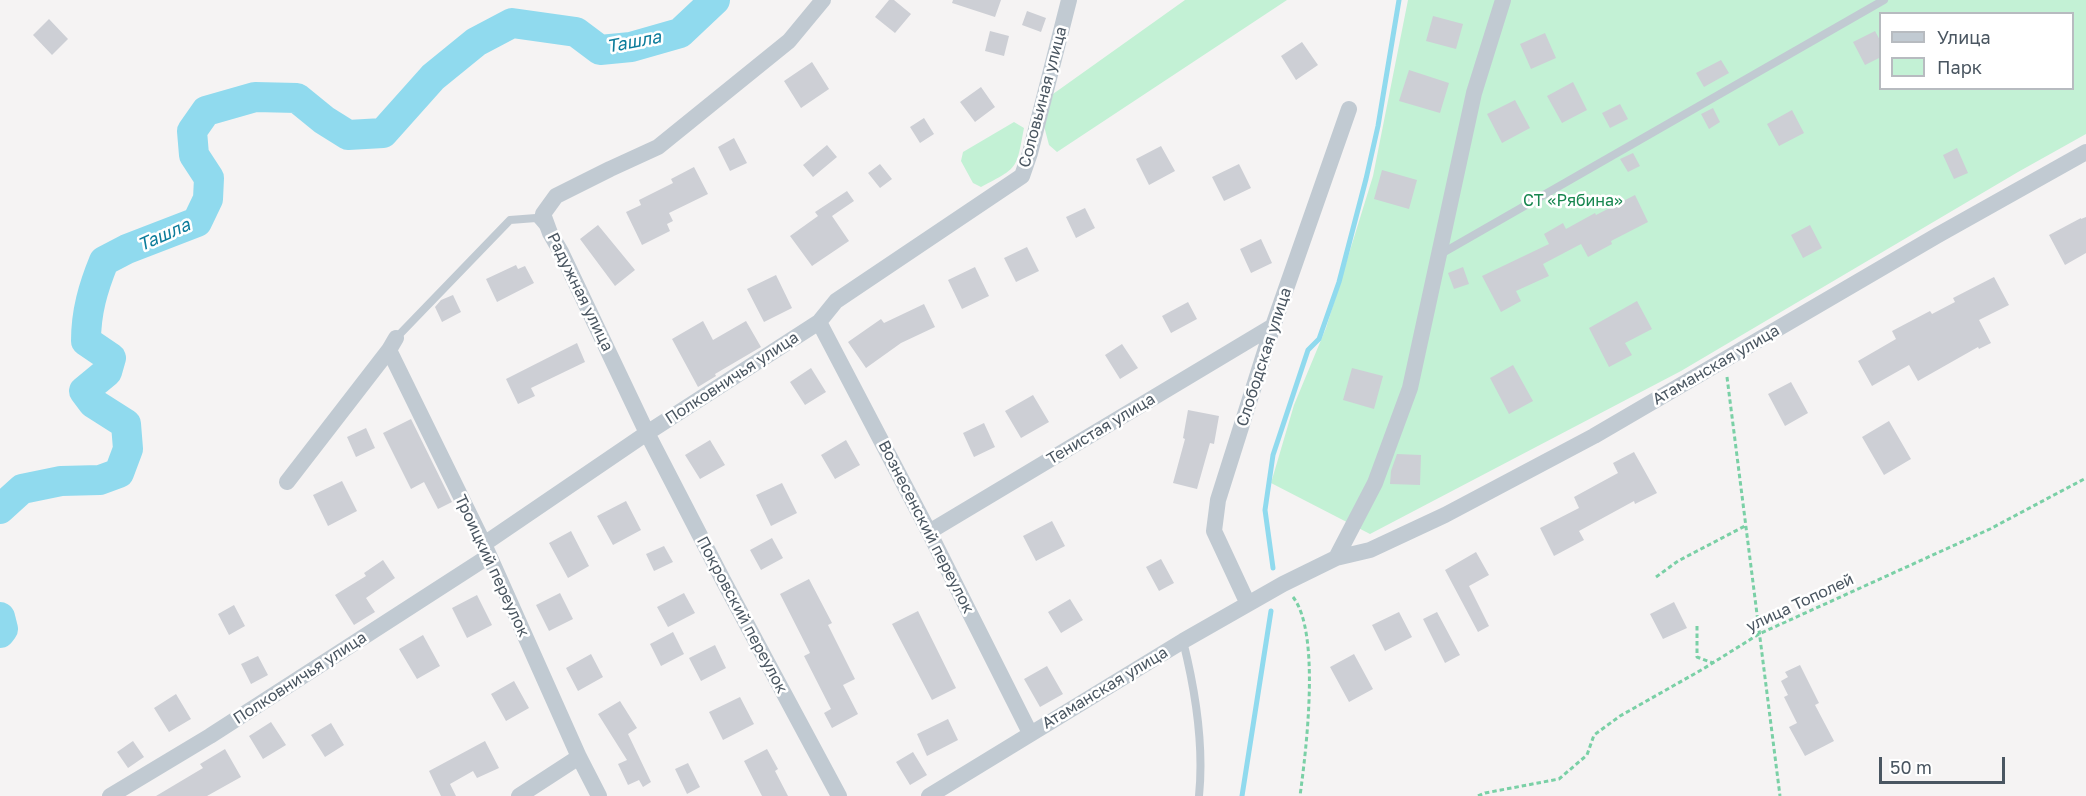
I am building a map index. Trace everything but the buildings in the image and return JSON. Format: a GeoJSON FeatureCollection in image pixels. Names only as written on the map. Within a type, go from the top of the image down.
{"type":"FeatureCollection","features":[{"type":"Feature","properties":{"kind":"street","name":"Радужная улица"},"geometry":{"type":"LineString","coordinates":[[647,433],[550,233],[543,214],[556,196],[658,147],[789,41],[823,0]]}},
{"type":"Feature","properties":{"kind":"street","name":"Соловьиная улица"},"geometry":{"type":"LineString","coordinates":[[976,206],[1022,176],[1069,0]]}},
{"type":"Feature","properties":{"kind":"street"},"geometry":{"type":"LineString","coordinates":[[1336,558],[1375,483],[1410,388],[1474,93],[1503,0]]}},
{"type":"Feature","properties":{"kind":"street","name":"Слободская улица"},"geometry":{"type":"LineString","coordinates":[[1248,604],[1214,531],[1218,500],[1273,326],[1349,109]]}},
{"type":"Feature","properties":{"kind":"street","name":"Атаманская улица"},"geometry":{"type":"LineString","coordinates":[[929,796],[1183,641],[1283,584],[1336,558],[1370,550],[1444,515],[1594,436],[1938,235],[2086,152]]}},
{"type":"Feature","properties":{"kind":"street","name":"Полковничья улица"},"geometry":{"type":"LineString","coordinates":[[110,796],[210,736],[486,550],[647,433],[819,322],[836,301],[976,206]]}},
{"type":"Feature","properties":{"kind":"street","name":"Вознесенский переулок"},"geometry":{"type":"LineString","coordinates":[[819,322],[929,532],[1030,733]]}},
{"type":"Feature","properties":{"kind":"street","name":"Тенистая улица"},"geometry":{"type":"LineString","coordinates":[[929,532],[1273,326]]}},
{"type":"Feature","properties":{"kind":"street"},"geometry":{"type":"LineString","coordinates":[[287,482],[393,344]]}},
{"type":"Feature","properties":{"kind":"street","name":"Троицкий переулок"},"geometry":{"type":"LineString","coordinates":[[393,344],[579,757],[599,796]]}},
{"type":"Feature","properties":{"kind":"street","name":"Покровский переулок"},"geometry":{"type":"LineString","coordinates":[[647,433],[839,796]]}},
{"type":"Feature","properties":{"kind":"street"},"geometry":{"type":"LineString","coordinates":[[519,796],[579,757]]}},
{"type":"Feature","properties":{"kind":"lane"},"geometry":{"type":"LineString","coordinates":[[1439,255],[1884,0]]}},
{"type":"Feature","properties":{"kind":"lane"},"geometry":{"type":"LineString","coordinates":[[393,344],[510,220],[536,218],[550,233]]}},
{"type":"Feature","properties":{"kind":"lane"},"geometry":{"type":"LineString","coordinates":[[1183,641],[1191,672],[1202,769],[1199,796]]}},
{"type":"Feature","properties":{"kind":"path"},"geometry":{"type":"LineString","coordinates":[[1712,368],[1726,372],[1780,796]]}},
{"type":"Feature","properties":{"kind":"path","name":"улица Тополей"},"geometry":{"type":"LineString","coordinates":[[1478,796],[1558,779],[1587,755],[1594,735],[1620,716],[1759,634],[1990,530],[2086,478]]}},
{"type":"Feature","properties":{"kind":"path"},"geometry":{"type":"LineString","coordinates":[[1656,577],[1678,561],[1745,526]]}},
{"type":"Feature","properties":{"kind":"path"},"geometry":{"type":"LineString","coordinates":[[1283,584],[1300,606],[1309,653],[1309,733],[1300,796]]}},
{"type":"Feature","properties":{"kind":"path"},"geometry":{"type":"LineString","coordinates":[[1697,626],[1696,657],[1713,663]]}},
{"type":"Feature","properties":{"kind":"green space"},"geometry":{"type":"Polygon","coordinates":[[[1185,0],[1287,0],[1057,152],[1049,145],[1044,126],[1053,94],[1185,0]]]}},
{"type":"Feature","properties":{"kind":"green space","name":"СТ «Рябина»"},"geometry":{"type":"Polygon","coordinates":[[[1408,0],[2086,0],[2086,134],[1681,371],[1370,534],[1271,483],[1294,405],[1326,328],[1373,176],[1408,0]]]}},
{"type":"Feature","properties":{"kind":"green space"},"geometry":{"type":"Polygon","coordinates":[[[1014,122],[1024,128],[1014,166],[981,187],[973,183],[961,161],[963,152],[1014,122]]]}},
{"type":"Feature","properties":{"kind":"waterway","name":"Ташла"},"geometry":{"type":"LineString","coordinates":[[0,509],[22,489],[61,481],[100,480],[119,473],[128,449],[126,424],[93,403],[84,391],[107,372],[111,358],[86,341],[91,300],[104,261],[127,249],[197,222],[208,199],[209,178],[194,155],[192,131],[206,111],[255,97],[297,98],[324,120],[348,135],[383,133],[433,77],[476,42],[512,23],[576,32],[600,50],[631,47],[680,33],[715,0]]}},
{"type":"Feature","properties":{"kind":"waterway"},"geometry":{"type":"LineString","coordinates":[[1273,568],[1265,510],[1273,455],[1308,350],[1319,339],[1339,282],[1378,126],[1399,0]]}},
{"type":"Feature","properties":{"kind":"waterway"},"geometry":{"type":"LineString","coordinates":[[1242,796],[1271,611]]}},
{"type":"Feature","properties":{"kind":"waterway","name":"Ташла"},"geometry":{"type":"LineString","coordinates":[[0,617],[3,629],[0,633]]}}]}
